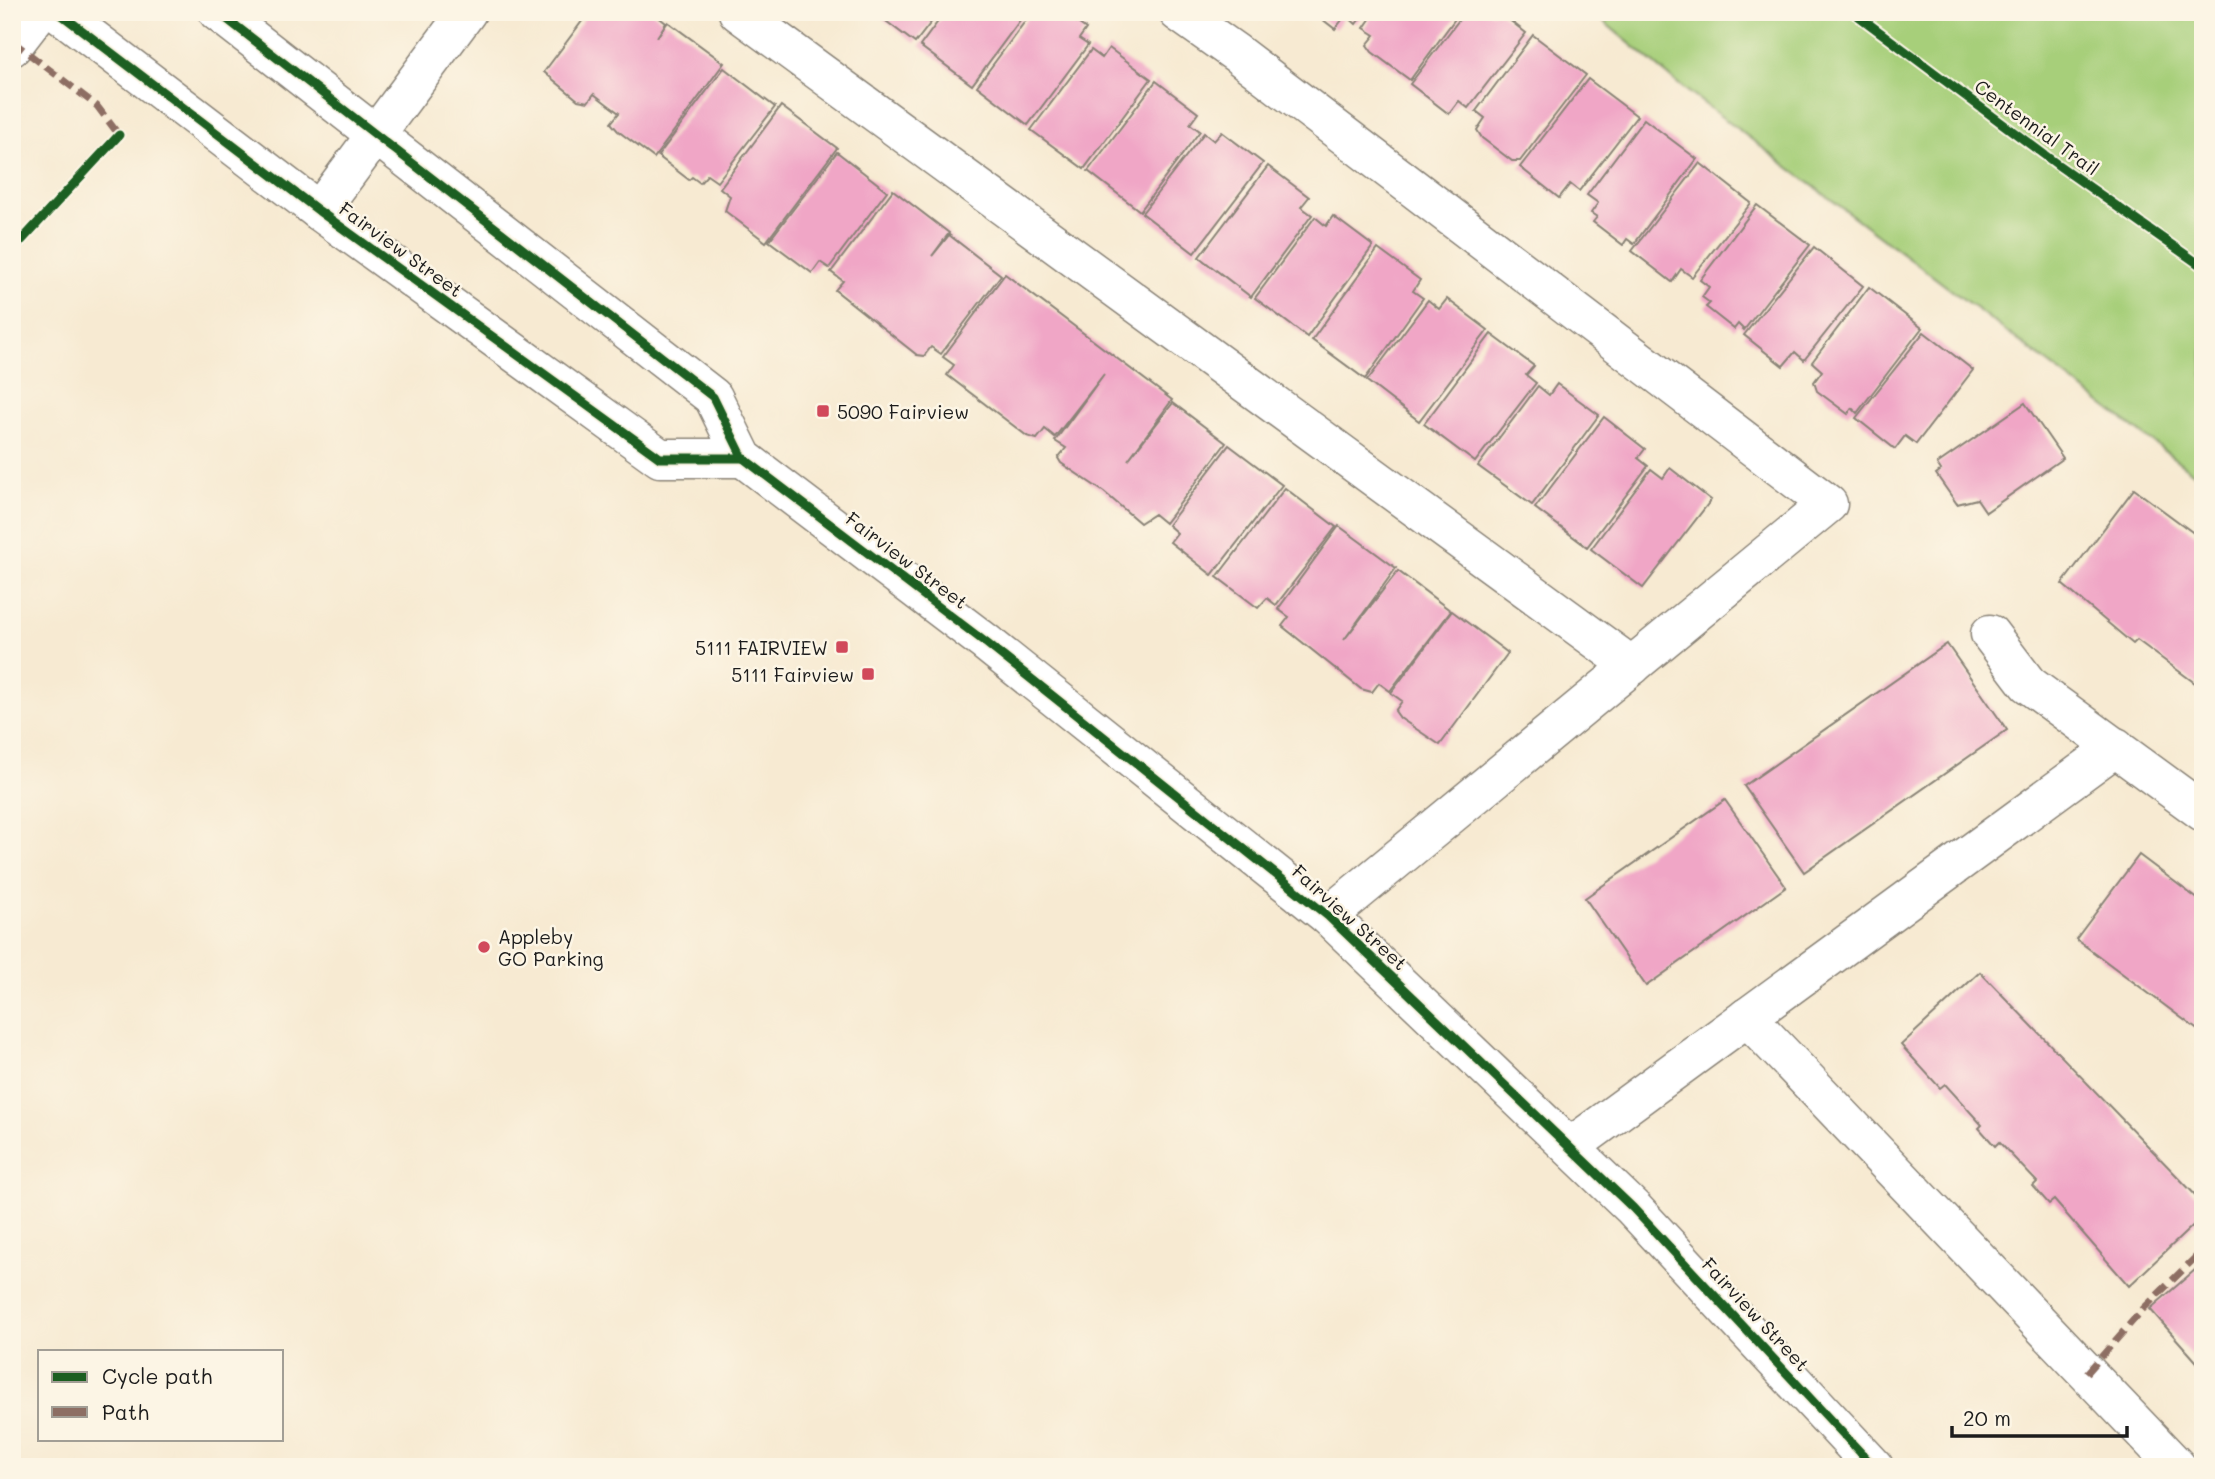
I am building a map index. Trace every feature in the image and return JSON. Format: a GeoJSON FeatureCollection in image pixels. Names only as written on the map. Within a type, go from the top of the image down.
{"type":"FeatureCollection","features":[{"type":"Feature","properties":{"kind":"street"},"geometry":{"type":"LineString","coordinates":[[12,47],[39,12]]}},
{"type":"Feature","properties":{"kind":"street","name":"Fairview Street"},"geometry":{"type":"LineString","coordinates":[[58,12],[319,211],[660,458],[743,458]]}},
{"type":"Feature","properties":{"kind":"street","name":"Fairview Street"},"geometry":{"type":"LineString","coordinates":[[218,12],[713,397],[743,458],[985,642],[1328,916],[1633,1208],[1874,1467]]}},
{"type":"Feature","properties":{"kind":"street"},"geometry":{"type":"LineString","coordinates":[[319,211],[467,12]]}},
{"type":"Feature","properties":{"kind":"street"},"geometry":{"type":"LineString","coordinates":[[738,12],[1632,666]]}},
{"type":"Feature","properties":{"kind":"street"},"geometry":{"type":"LineString","coordinates":[[1178,12],[1236,53],[1828,504],[1328,916]]}},
{"type":"Feature","properties":{"kind":"street"},"geometry":{"type":"LineString","coordinates":[[1990,634],[2028,684],[2203,812]]}},
{"type":"Feature","properties":{"kind":"street"},"geometry":{"type":"LineString","coordinates":[[1570,1147],[2116,747]]}},
{"type":"Feature","properties":{"kind":"street"},"geometry":{"type":"LineString","coordinates":[[1746,1017],[2177,1467]]}},
{"type":"Feature","properties":{"kind":"green space"},"geometry":{"type":"Polygon","coordinates":[[[1592,12],[2203,12],[2203,480],[1682,87],[1592,12]]]}},
{"type":"Feature","properties":{"kind":"building"},"geometry":{"type":"Polygon","coordinates":[[[589,12],[652,12],[666,23],[657,37],[668,22],[724,63],[654,158],[611,123],[619,113],[594,94],[588,102],[578,100],[544,72],[589,12]]]}},
{"type":"Feature","properties":{"kind":"building"},"geometry":{"type":"Polygon","coordinates":[[[874,12],[939,12],[915,43],[874,12]]]}},
{"type":"Feature","properties":{"kind":"building"},"geometry":{"type":"Polygon","coordinates":[[[945,12],[1026,12],[972,85],[920,46],[945,12]]]}},
{"type":"Feature","properties":{"kind":"building"},"geometry":{"type":"Polygon","coordinates":[[[1032,12],[1063,12],[1086,29],[1079,39],[1088,45],[1028,125],[977,86],[1032,12]]]}},
{"type":"Feature","properties":{"kind":"building"},"geometry":{"type":"Polygon","coordinates":[[[1313,12],[1365,12],[1356,24],[1346,15],[1335,29],[1313,12]]]}},
{"type":"Feature","properties":{"kind":"building"},"geometry":{"type":"Polygon","coordinates":[[[1375,12],[1460,12],[1410,80],[1372,52],[1367,45],[1375,35],[1364,28],[1375,12]]]}},
{"type":"Feature","properties":{"kind":"building"},"geometry":{"type":"Polygon","coordinates":[[[1465,12],[1499,12],[1526,33],[1468,108],[1459,101],[1449,114],[1410,84],[1465,12]]]}},
{"type":"Feature","properties":{"kind":"building"},"geometry":{"type":"Polygon","coordinates":[[[1533,35],[1586,75],[1520,161],[1512,161],[1482,138],[1477,130],[1485,118],[1476,111],[1533,35]]]}},
{"type":"Feature","properties":{"kind":"building"},"geometry":{"type":"Polygon","coordinates":[[[1109,48],[1151,79],[1084,169],[1031,130],[1091,50],[1102,58],[1109,48]]]}},
{"type":"Feature","properties":{"kind":"building"},"geometry":{"type":"Polygon","coordinates":[[[724,68],[775,107],[717,182],[707,175],[700,183],[692,177],[689,180],[658,156],[724,68]]]}},
{"type":"Feature","properties":{"kind":"building"},"geometry":{"type":"Polygon","coordinates":[[[1588,79],[1637,116],[1579,191],[1570,184],[1559,198],[1520,167],[1588,79]]]}},
{"type":"Feature","properties":{"kind":"building"},"geometry":{"type":"Polygon","coordinates":[[[1156,81],[1198,113],[1190,124],[1200,131],[1140,211],[1088,171],[1156,81]]]}},
{"type":"Feature","properties":{"kind":"building"},"geometry":{"type":"Polygon","coordinates":[[[781,106],[837,148],[766,242],[725,211],[730,196],[720,188],[781,106]]]}},
{"type":"Feature","properties":{"kind":"building"},"geometry":{"type":"Polygon","coordinates":[[[1644,119],[1697,159],[1634,244],[1627,239],[1623,245],[1593,222],[1597,217],[1591,213],[1598,203],[1587,195],[1644,119]]]}},
{"type":"Feature","properties":{"kind":"building"},"geometry":{"type":"Polygon","coordinates":[[[1222,132],[1263,163],[1194,253],[1142,213],[1204,133],[1214,141],[1222,132]]]}},
{"type":"Feature","properties":{"kind":"building"},"geometry":{"type":"Polygon","coordinates":[[[837,152],[887,191],[829,268],[820,262],[812,273],[769,241],[837,152]]]}},
{"type":"Feature","properties":{"kind":"building"},"geometry":{"type":"Polygon","coordinates":[[[1700,163],[1751,203],[1692,277],[1681,269],[1672,282],[1632,251],[1700,163]]]}},
{"type":"Feature","properties":{"kind":"building"},"geometry":{"type":"Polygon","coordinates":[[[1268,166],[1309,197],[1301,207],[1312,215],[1251,297],[1199,257],[1268,166]]]}},
{"type":"Feature","properties":{"kind":"building"},"geometry":{"type":"Polygon","coordinates":[[[893,190],[949,233],[932,256],[949,235],[1001,275],[941,354],[931,347],[924,356],[917,355],[835,290],[843,281],[831,272],[893,190]]]}},
{"type":"Feature","properties":{"kind":"building"},"geometry":{"type":"Polygon","coordinates":[[[1757,205],[1810,245],[1744,330],[1738,324],[1734,329],[1706,307],[1710,303],[1702,297],[1709,287],[1700,280],[1757,205]]]}},
{"type":"Feature","properties":{"kind":"building"},"geometry":{"type":"Polygon","coordinates":[[[1333,216],[1373,246],[1307,337],[1255,298],[1315,217],[1326,226],[1333,216]]]}},
{"type":"Feature","properties":{"kind":"building"},"geometry":{"type":"Polygon","coordinates":[[[1814,247],[1863,286],[1804,360],[1795,352],[1783,366],[1744,335],[1814,247]]]}},
{"type":"Feature","properties":{"kind":"building"},"geometry":{"type":"Polygon","coordinates":[[[1378,249],[1420,280],[1413,291],[1423,298],[1365,379],[1312,340],[1378,249]]]}},
{"type":"Feature","properties":{"kind":"building"},"geometry":{"type":"Polygon","coordinates":[[[1005,274],[1172,400],[1128,460],[1173,403],[1226,443],[1165,523],[1154,514],[1140,523],[1058,458],[1066,448],[1055,441],[1104,374],[1055,437],[1045,429],[1037,439],[1027,436],[947,375],[954,365],[943,357],[1005,274]]]}},
{"type":"Feature","properties":{"kind":"building"},"geometry":{"type":"Polygon","coordinates":[[[1869,287],[1922,328],[1857,413],[1852,408],[1848,414],[1817,391],[1814,382],[1822,371],[1812,362],[1869,287]]]}},
{"type":"Feature","properties":{"kind":"building"},"geometry":{"type":"Polygon","coordinates":[[[1447,299],[1488,330],[1419,421],[1367,381],[1428,300],[1439,309],[1447,299]]]}},
{"type":"Feature","properties":{"kind":"building"},"geometry":{"type":"Polygon","coordinates":[[[1924,332],[1973,370],[1916,444],[1905,436],[1895,449],[1856,418],[1924,332]]]}},
{"type":"Feature","properties":{"kind":"building"},"geometry":{"type":"Polygon","coordinates":[[[1491,334],[1534,366],[1526,375],[1536,383],[1475,462],[1424,424],[1491,334]]]}},
{"type":"Feature","properties":{"kind":"building"},"geometry":{"type":"Polygon","coordinates":[[[1557,384],[1599,415],[1532,505],[1478,466],[1538,386],[1549,395],[1557,384]]]}},
{"type":"Feature","properties":{"kind":"building"},"geometry":{"type":"Polygon","coordinates":[[[2025,403],[2063,458],[1986,512],[1977,499],[1957,504],[1936,474],[1941,470],[1937,464],[2025,403]]]}},
{"type":"Feature","properties":{"kind":"building"},"geometry":{"type":"Polygon","coordinates":[[[1604,417],[1645,449],[1638,458],[1648,466],[1587,547],[1535,508],[1604,417]]]}},
{"type":"Feature","properties":{"kind":"building"},"geometry":{"type":"Polygon","coordinates":[[[1229,445],[1282,485],[1212,575],[1170,542],[1177,533],[1168,525],[1229,445]]]}},
{"type":"Feature","properties":{"kind":"building"},"geometry":{"type":"Polygon","coordinates":[[[1670,468],[1711,500],[1643,588],[1591,549],[1651,469],[1663,478],[1670,468]]]}},
{"type":"Feature","properties":{"kind":"building"},"geometry":{"type":"Polygon","coordinates":[[[1285,488],[1336,527],[1276,605],[1267,598],[1258,608],[1217,577],[1285,488]]]}},
{"type":"Feature","properties":{"kind":"building"},"geometry":{"type":"Polygon","coordinates":[[[2134,489],[2203,540],[2203,689],[2137,640],[2133,644],[2062,584],[2134,489]]]}},
{"type":"Feature","properties":{"kind":"building"},"geometry":{"type":"Polygon","coordinates":[[[1339,526],[1396,568],[1344,640],[1398,571],[1451,611],[1390,691],[1379,683],[1372,692],[1361,689],[1282,626],[1289,617],[1278,609],[1339,526]]]}},
{"type":"Feature","properties":{"kind":"building"},"geometry":{"type":"Polygon","coordinates":[[[1452,611],[1508,653],[1440,745],[1400,718],[1395,711],[1402,701],[1391,693],[1452,611]]]}},
{"type":"Feature","properties":{"kind":"building"},"geometry":{"type":"Polygon","coordinates":[[[1947,644],[2007,730],[1804,872],[1744,786],[1947,644]]]}},
{"type":"Feature","properties":{"kind":"building"},"geometry":{"type":"Polygon","coordinates":[[[1725,800],[1786,887],[1646,986],[1585,898],[1725,800]]]}},
{"type":"Feature","properties":{"kind":"building"},"geometry":{"type":"Polygon","coordinates":[[[2139,855],[2203,903],[2203,1034],[2076,939],[2139,855]]]}},
{"type":"Feature","properties":{"kind":"building"},"geometry":{"type":"Polygon","coordinates":[[[1980,972],[2203,1203],[2203,1216],[2129,1286],[2054,1200],[2049,1204],[2033,1186],[2037,1182],[1999,1142],[1995,1146],[1979,1128],[1982,1125],[1945,1084],[1940,1088],[1901,1045],[1980,972]]]}},
{"type":"Feature","properties":{"kind":"building"},"geometry":{"type":"Polygon","coordinates":[[[2203,1263],[2203,1369],[2150,1309],[2203,1263]]]}},
{"type":"Feature","properties":{"kind":"marked path"},"geometry":{"type":"LineString","coordinates":[[12,41],[97,106],[119,135]]}},
{"type":"Feature","properties":{"kind":"marked path"},"geometry":{"type":"LineString","coordinates":[[2087,1373],[2144,1308],[2203,1250]]}},
{"type":"Feature","properties":{"kind":"cycle path"},"geometry":{"type":"LineString","coordinates":[[58,12],[319,211],[660,458],[743,458]]}},
{"type":"Feature","properties":{"kind":"cycle path"},"geometry":{"type":"LineString","coordinates":[[218,12],[713,397],[743,458],[985,642],[1328,916],[1633,1208],[1874,1467]]}},
{"type":"Feature","properties":{"kind":"cycle path","name":"Centennial Trail"},"geometry":{"type":"LineString","coordinates":[[1853,12],[2058,165],[2203,267]]}},
{"type":"Feature","properties":{"kind":"cycle path"},"geometry":{"type":"LineString","coordinates":[[12,235],[21,241],[119,135]]}},
{"type":"Feature","properties":{"kind":"place","name":"5090 Fairview"},"geometry":{"type":"Point","coordinates":[823,411]}},
{"type":"Feature","properties":{"kind":"place","name":"5111 FAIRVIEW"},"geometry":{"type":"Point","coordinates":[842,647]}},
{"type":"Feature","properties":{"kind":"place","name":"5111 Fairview"},"geometry":{"type":"Point","coordinates":[868,674]}},
{"type":"Feature","properties":{"kind":"place","name":"Appleby GO Parking"},"geometry":{"type":"Point","coordinates":[484,947]}}]}
